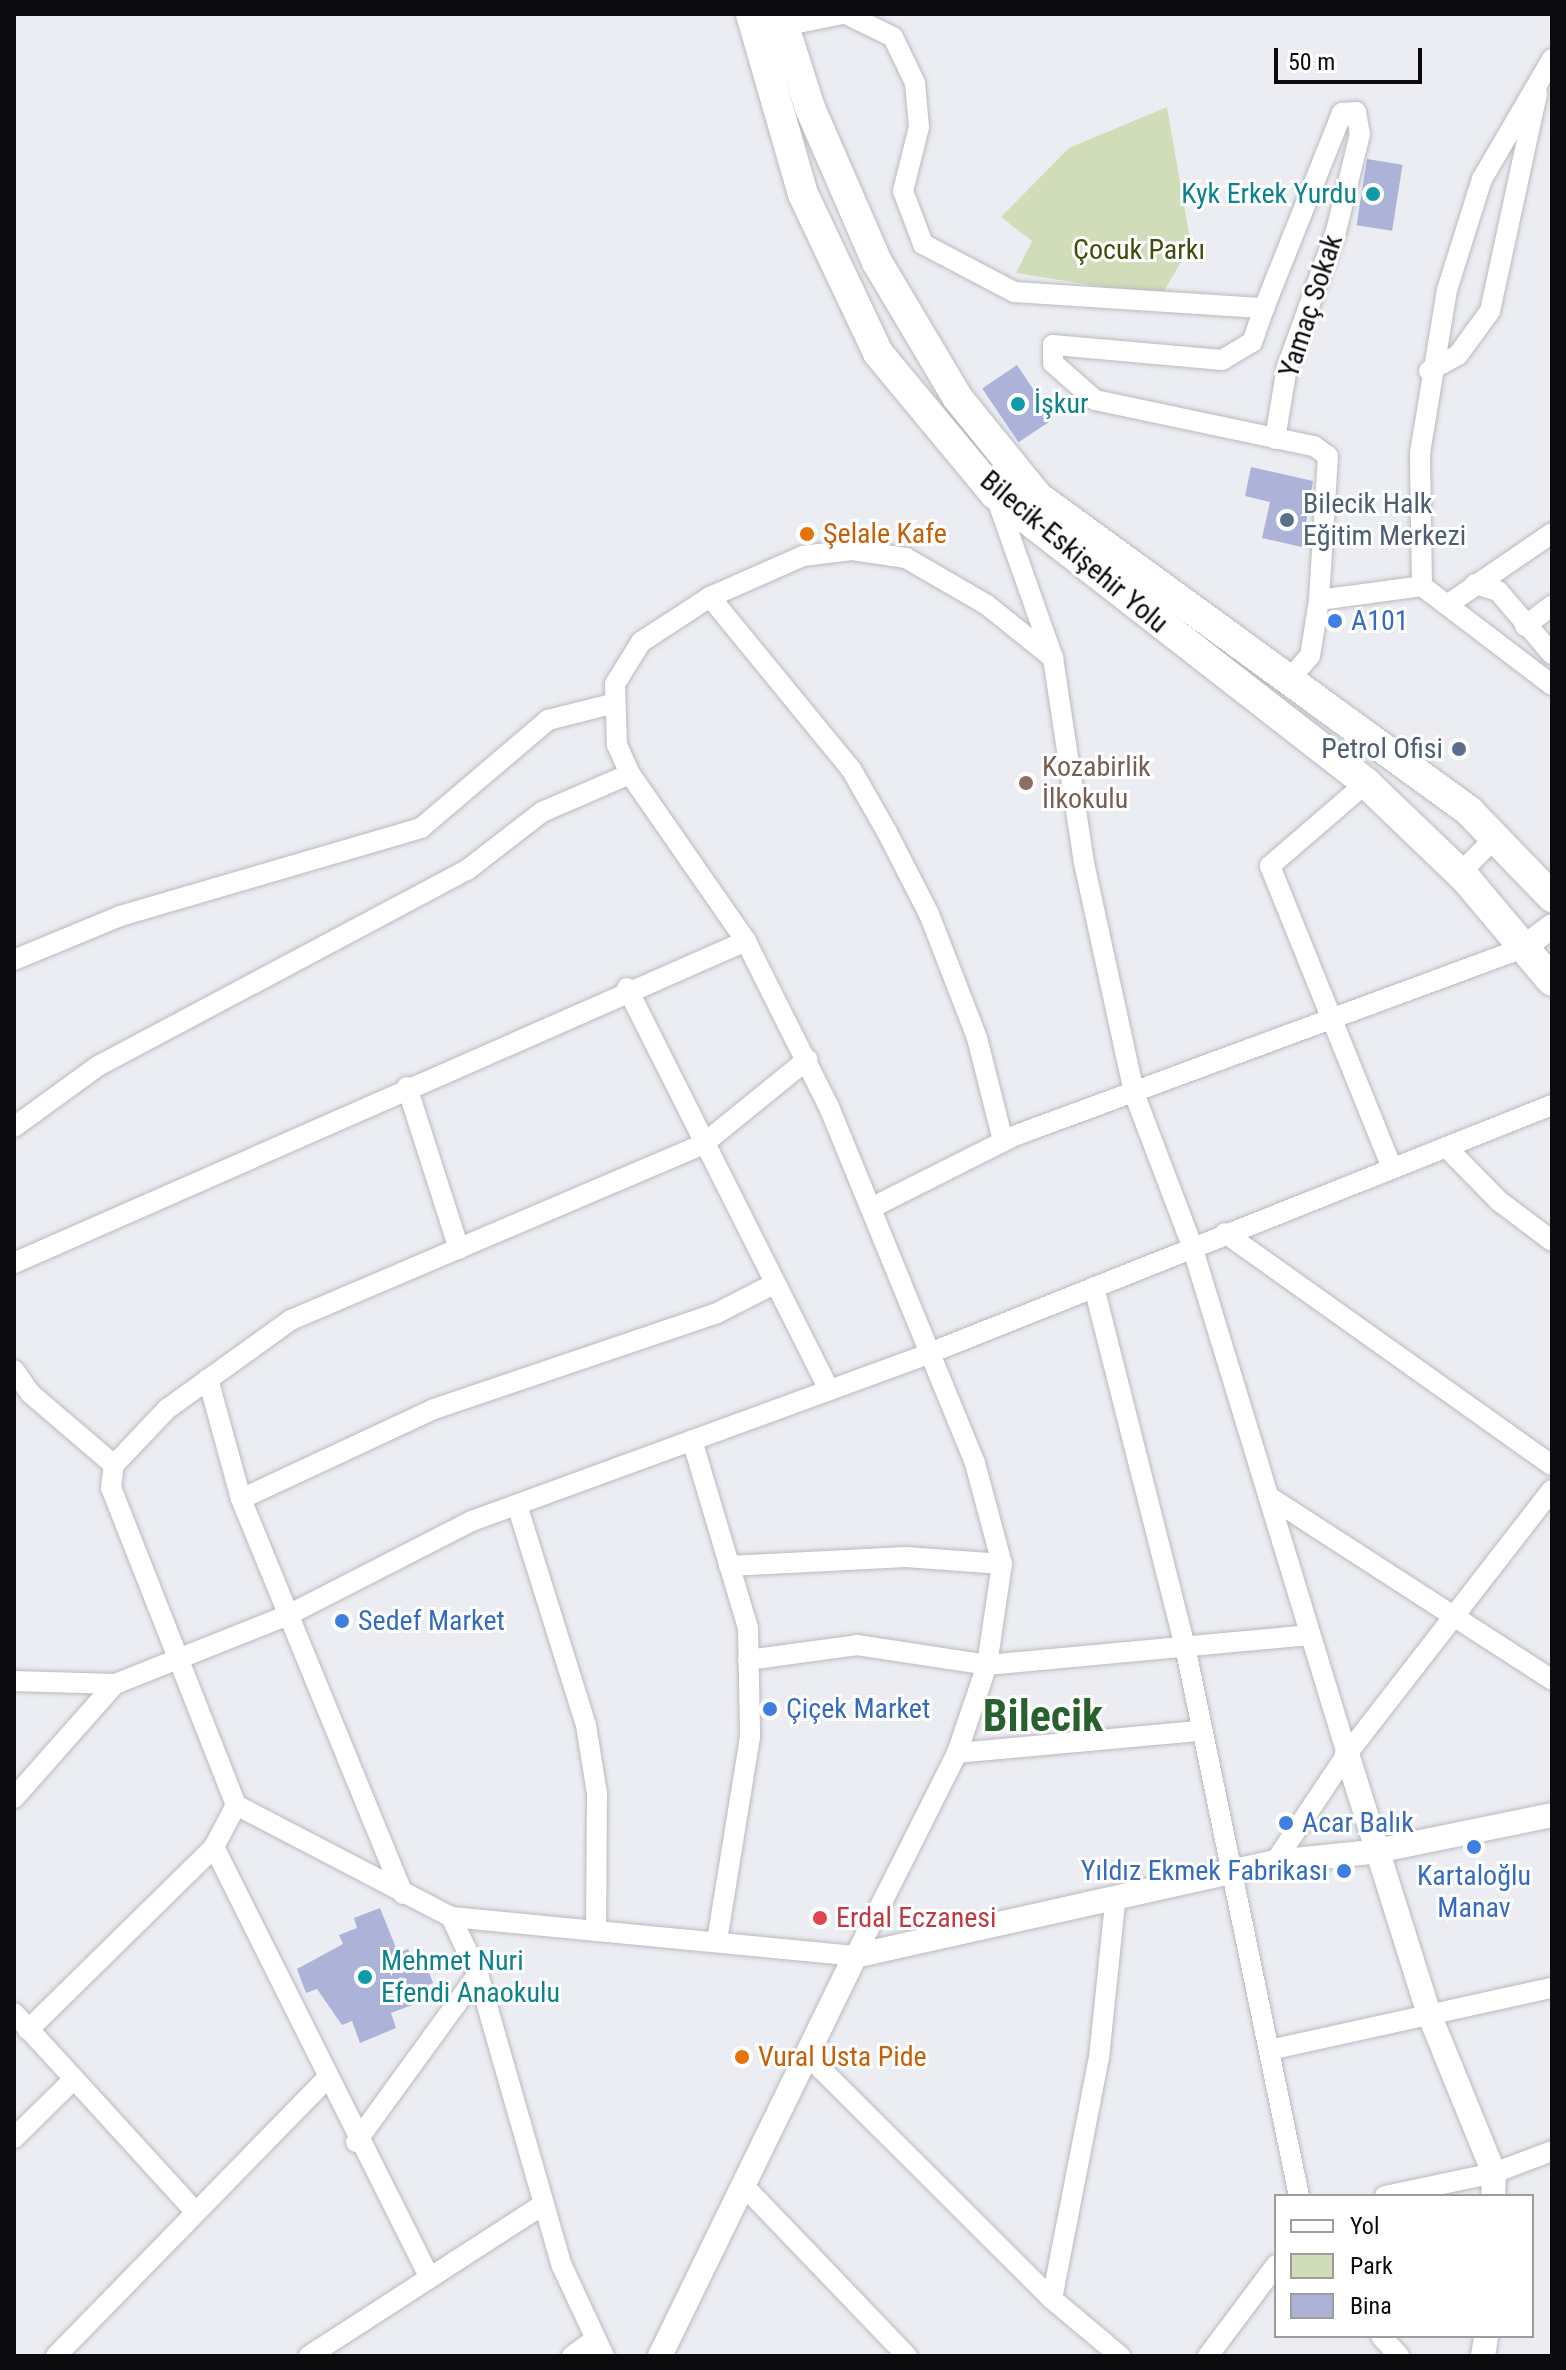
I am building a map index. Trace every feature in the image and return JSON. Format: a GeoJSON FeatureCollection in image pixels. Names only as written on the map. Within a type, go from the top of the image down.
{"type":"FeatureCollection","features":[{"type":"Feature","properties":{"kind":"main road","name":"Bilecik-Eskişehir Yolu"},"geometry":{"type":"LineString","coordinates":[[751,14],[803,194],[837,274],[878,353],[995,494],[1366,783],[1460,873],[1552,981]]}},
{"type":"Feature","properties":{"kind":"main road","name":"Bilecik-Eskişehir Yolu"},"geometry":{"type":"LineString","coordinates":[[782,20],[810,108],[877,262],[957,397],[1038,497],[1495,838],[1552,897]]}},
{"type":"Feature","properties":{"kind":"street"},"geometry":{"type":"LineString","coordinates":[[782,20],[845,14],[893,37],[915,83],[919,127],[903,191],[923,244],[1014,292],[1264,308],[1252,342],[1222,360],[1053,345],[1053,363],[1095,400],[1275,439],[1328,456],[1319,600],[1310,656],[1288,681]]}},
{"type":"Feature","properties":{"kind":"street"},"geometry":{"type":"LineString","coordinates":[[1429,371],[1458,355],[1490,311],[1547,66]]}},
{"type":"Feature","properties":{"kind":"street"},"geometry":{"type":"LineString","coordinates":[[1422,586],[1420,453],[1429,371],[1482,179],[1547,66]]}},
{"type":"Feature","properties":{"kind":"street","name":"Yamaç Sokak"},"geometry":{"type":"LineString","coordinates":[[1264,308],[1342,113],[1356,112],[1360,134],[1336,231],[1287,367],[1275,439]]}},
{"type":"Feature","properties":{"kind":"street"},"geometry":{"type":"LineString","coordinates":[[995,494],[1053,658],[1084,863],[1134,1093],[1192,1246],[1250,1453],[1271,1498],[1347,1754],[1372,1852],[1494,2184]]}},
{"type":"Feature","properties":{"kind":"street"},"geometry":{"type":"LineString","coordinates":[[1447,605],[1552,533]]}},
{"type":"Feature","properties":{"kind":"street"},"geometry":{"type":"LineString","coordinates":[[660,2356],[957,1753],[987,1665],[1002,1564],[975,1463],[808,1059],[746,941],[630,774],[617,745],[615,684],[641,642],[710,597],[803,556],[852,550],[906,558],[987,605],[1053,658]]}},
{"type":"Feature","properties":{"kind":"street"},"geometry":{"type":"LineString","coordinates":[[1475,584],[1498,591],[1552,654]]}},
{"type":"Feature","properties":{"kind":"street"},"geometry":{"type":"LineString","coordinates":[[1319,600],[1422,586],[1552,685]]}},
{"type":"Feature","properties":{"kind":"street"},"geometry":{"type":"LineString","coordinates":[[710,597],[851,769],[887,832],[929,914],[977,1038],[1003,1141]]}},
{"type":"Feature","properties":{"kind":"street"},"geometry":{"type":"LineString","coordinates":[[1525,626],[1552,606]]}},
{"type":"Feature","properties":{"kind":"street"},"geometry":{"type":"LineString","coordinates":[[14,960],[120,916],[421,828],[548,720],[615,703]]}},
{"type":"Feature","properties":{"kind":"street"},"geometry":{"type":"LineString","coordinates":[[14,1127],[98,1066],[455,877],[542,812],[630,774]]}},
{"type":"Feature","properties":{"kind":"street"},"geometry":{"type":"LineString","coordinates":[[1366,783],[1270,866],[1392,1168]]}},
{"type":"Feature","properties":{"kind":"street"},"geometry":{"type":"LineString","coordinates":[[1460,873],[1495,838]]}},
{"type":"Feature","properties":{"kind":"street"},"geometry":{"type":"LineString","coordinates":[[871,1208],[1003,1141],[1331,1023],[1523,948],[1552,926]]}},
{"type":"Feature","properties":{"kind":"street"},"geometry":{"type":"LineString","coordinates":[[14,1263],[627,988],[746,941]]}},
{"type":"Feature","properties":{"kind":"street"},"geometry":{"type":"LineString","coordinates":[[627,988],[702,1145],[829,1390]]}},
{"type":"Feature","properties":{"kind":"street"},"geometry":{"type":"LineString","coordinates":[[808,1059],[702,1145],[291,1320],[167,1409],[114,1465],[111,1488],[180,1656],[236,1805],[451,1917],[855,1956],[1115,1902],[1275,1862],[1372,1852],[1552,1815]]}},
{"type":"Feature","properties":{"kind":"street"},"geometry":{"type":"LineString","coordinates":[[407,1087],[459,1249]]}},
{"type":"Feature","properties":{"kind":"street"},"geometry":{"type":"LineString","coordinates":[[14,1681],[115,1684],[288,1615],[517,1505],[930,1353],[1552,1105]]}},
{"type":"Feature","properties":{"kind":"street"},"geometry":{"type":"LineString","coordinates":[[1446,1147],[1552,1241]]}},
{"type":"Feature","properties":{"kind":"street"},"geometry":{"type":"LineString","coordinates":[[1225,1233],[1552,1465]]}},
{"type":"Feature","properties":{"kind":"street"},"geometry":{"type":"LineString","coordinates":[[241,1499],[434,1409],[715,1314],[774,1284]]}},
{"type":"Feature","properties":{"kind":"street"},"geometry":{"type":"LineString","coordinates":[[1094,1287],[1185,1646],[1199,1731],[1299,2194]]}},
{"type":"Feature","properties":{"kind":"street"},"geometry":{"type":"LineString","coordinates":[[14,1370],[31,1394],[114,1465]]}},
{"type":"Feature","properties":{"kind":"street"},"geometry":{"type":"LineString","coordinates":[[208,1379],[241,1499],[403,1894]]}},
{"type":"Feature","properties":{"kind":"street"},"geometry":{"type":"LineString","coordinates":[[692,1440],[748,1628],[750,1737],[717,1941]]}},
{"type":"Feature","properties":{"kind":"street"},"geometry":{"type":"LineString","coordinates":[[1275,1862],[1347,1754],[1458,1616],[1552,1490]]}},
{"type":"Feature","properties":{"kind":"street"},"geometry":{"type":"LineString","coordinates":[[1271,1498],[1458,1616],[1552,1680]]}},
{"type":"Feature","properties":{"kind":"street"},"geometry":{"type":"LineString","coordinates":[[517,1505],[586,1725],[597,1794],[596,1931]]}},
{"type":"Feature","properties":{"kind":"street"},"geometry":{"type":"LineString","coordinates":[[729,1566],[906,1557],[1002,1564]]}},
{"type":"Feature","properties":{"kind":"street"},"geometry":{"type":"LineString","coordinates":[[748,1660],[857,1645],[987,1665],[1310,1635]]}},
{"type":"Feature","properties":{"kind":"street"},"geometry":{"type":"LineString","coordinates":[[14,1798],[115,1684]]}},
{"type":"Feature","properties":{"kind":"street"},"geometry":{"type":"LineString","coordinates":[[957,1753],[1199,1731]]}},
{"type":"Feature","properties":{"kind":"street"},"geometry":{"type":"LineString","coordinates":[[28,2030],[214,1847],[236,1805]]}},
{"type":"Feature","properties":{"kind":"street"},"geometry":{"type":"LineString","coordinates":[[214,1847],[356,2142],[429,2276]]}},
{"type":"Feature","properties":{"kind":"street"},"geometry":{"type":"LineString","coordinates":[[1052,2299],[1099,2058],[1115,1902]]}},
{"type":"Feature","properties":{"kind":"street"},"geometry":{"type":"LineString","coordinates":[[451,1917],[478,1974],[542,2205],[599,2348],[572,2356]]}},
{"type":"Feature","properties":{"kind":"street"},"geometry":{"type":"LineString","coordinates":[[356,2142],[478,1974]]}},
{"type":"Feature","properties":{"kind":"street"},"geometry":{"type":"LineString","coordinates":[[1269,2050],[1552,1988]]}},
{"type":"Feature","properties":{"kind":"street"},"geometry":{"type":"LineString","coordinates":[[14,2013],[72,2081],[196,2212]]}},
{"type":"Feature","properties":{"kind":"street"},"geometry":{"type":"LineString","coordinates":[[807,2055],[1052,2299],[1120,2356]]}},
{"type":"Feature","properties":{"kind":"street"},"geometry":{"type":"LineString","coordinates":[[56,2356],[325,2080]]}},
{"type":"Feature","properties":{"kind":"street"},"geometry":{"type":"LineString","coordinates":[[14,2138],[72,2081]]}},
{"type":"Feature","properties":{"kind":"street"},"geometry":{"type":"LineString","coordinates":[[1403,2194],[1494,2184],[1552,2151]]}},
{"type":"Feature","properties":{"kind":"street"},"geometry":{"type":"LineString","coordinates":[[743,2185],[907,2356]]}},
{"type":"Feature","properties":{"kind":"street"},"geometry":{"type":"LineString","coordinates":[[309,2356],[542,2205]]}},
{"type":"Feature","properties":{"kind":"street"},"geometry":{"type":"LineString","coordinates":[[1208,2356],[1274,2268]]}},
{"type":"Feature","properties":{"kind":"street"},"geometry":{"type":"LineString","coordinates":[[1383,2338],[1399,2356]]}},
{"type":"Feature","properties":{"kind":"green space","name":"Çocuk Parkı"},"geometry":{"type":"Polygon","coordinates":[[[1167,107],[1191,245],[1161,296],[1016,273],[1032,241],[1001,217],[1069,148],[1167,107]]]}},
{"type":"Feature","properties":{"kind":"building","name":"Kyk Erkek Yurdu"},"geometry":{"type":"Polygon","coordinates":[[[1367,159],[1403,165],[1392,231],[1357,225],[1367,159]]]}},
{"type":"Feature","properties":{"kind":"building","name":"İşkur"},"geometry":{"type":"Polygon","coordinates":[[[1017,365],[1053,419],[1019,442],[982,388],[1017,365]]]}},
{"type":"Feature","properties":{"kind":"building","name":"Bilecik Halk Eğitim Merkezi"},"geometry":{"type":"Polygon","coordinates":[[[1251,467],[1313,481],[1302,547],[1262,538],[1270,502],[1245,496],[1251,467]]]}},
{"type":"Feature","properties":{"kind":"building","name":"Mehmet Nuri Efendi Anaokulu"},"geometry":{"type":"Polygon","coordinates":[[[380,1908],[398,1953],[408,1949],[417,1971],[427,1967],[433,1983],[415,1990],[420,2002],[391,2013],[396,2028],[360,2043],[352,2021],[342,2025],[317,1989],[306,1993],[297,1969],[343,1944],[339,1935],[357,1928],[354,1918],[380,1908]]]}},
{"type":"Feature","properties":{"kind":"place","name":"Kyk Erkek Yurdu"},"geometry":{"type":"Point","coordinates":[1373,194]}},
{"type":"Feature","properties":{"kind":"place","name":"İşkur"},"geometry":{"type":"Point","coordinates":[1018,404]}},
{"type":"Feature","properties":{"kind":"place","name":"Bilecik Halk Eğitim Merkezi"},"geometry":{"type":"Point","coordinates":[1287,520]}},
{"type":"Feature","properties":{"kind":"place","name":"Şelale Kafe"},"geometry":{"type":"Point","coordinates":[807,534]}},
{"type":"Feature","properties":{"kind":"place","name":"A101"},"geometry":{"type":"Point","coordinates":[1335,621]}},
{"type":"Feature","properties":{"kind":"place","name":"Petrol Ofisi"},"geometry":{"type":"Point","coordinates":[1459,749]}},
{"type":"Feature","properties":{"kind":"place","name":"Kozabirlik İlkokulu"},"geometry":{"type":"Point","coordinates":[1026,783]}},
{"type":"Feature","properties":{"kind":"place","name":"Sedef Market"},"geometry":{"type":"Point","coordinates":[342,1621]}},
{"type":"Feature","properties":{"kind":"place","name":"Çiçek Market"},"geometry":{"type":"Point","coordinates":[770,1709]}},
{"type":"Feature","properties":{"kind":"place","name":"Acar Balık"},"geometry":{"type":"Point","coordinates":[1286,1823]}},
{"type":"Feature","properties":{"kind":"place","name":"Kartaloğlu Manav"},"geometry":{"type":"Point","coordinates":[1474,1847]}},
{"type":"Feature","properties":{"kind":"place","name":"Yıldız Ekmek Fabrikası"},"geometry":{"type":"Point","coordinates":[1344,1871]}},
{"type":"Feature","properties":{"kind":"place","name":"Erdal Eczanesi"},"geometry":{"type":"Point","coordinates":[820,1918]}},
{"type":"Feature","properties":{"kind":"place","name":"Mehmet Nuri Efendi Anaokulu"},"geometry":{"type":"Point","coordinates":[365,1977]}},
{"type":"Feature","properties":{"kind":"place","name":"Vural Usta Pide"},"geometry":{"type":"Point","coordinates":[742,2057]}},
{"type":"Feature","properties":{"kind":"district","name":"Bilecik"},"geometry":{"type":"Point","coordinates":[1043,1716]}}]}
